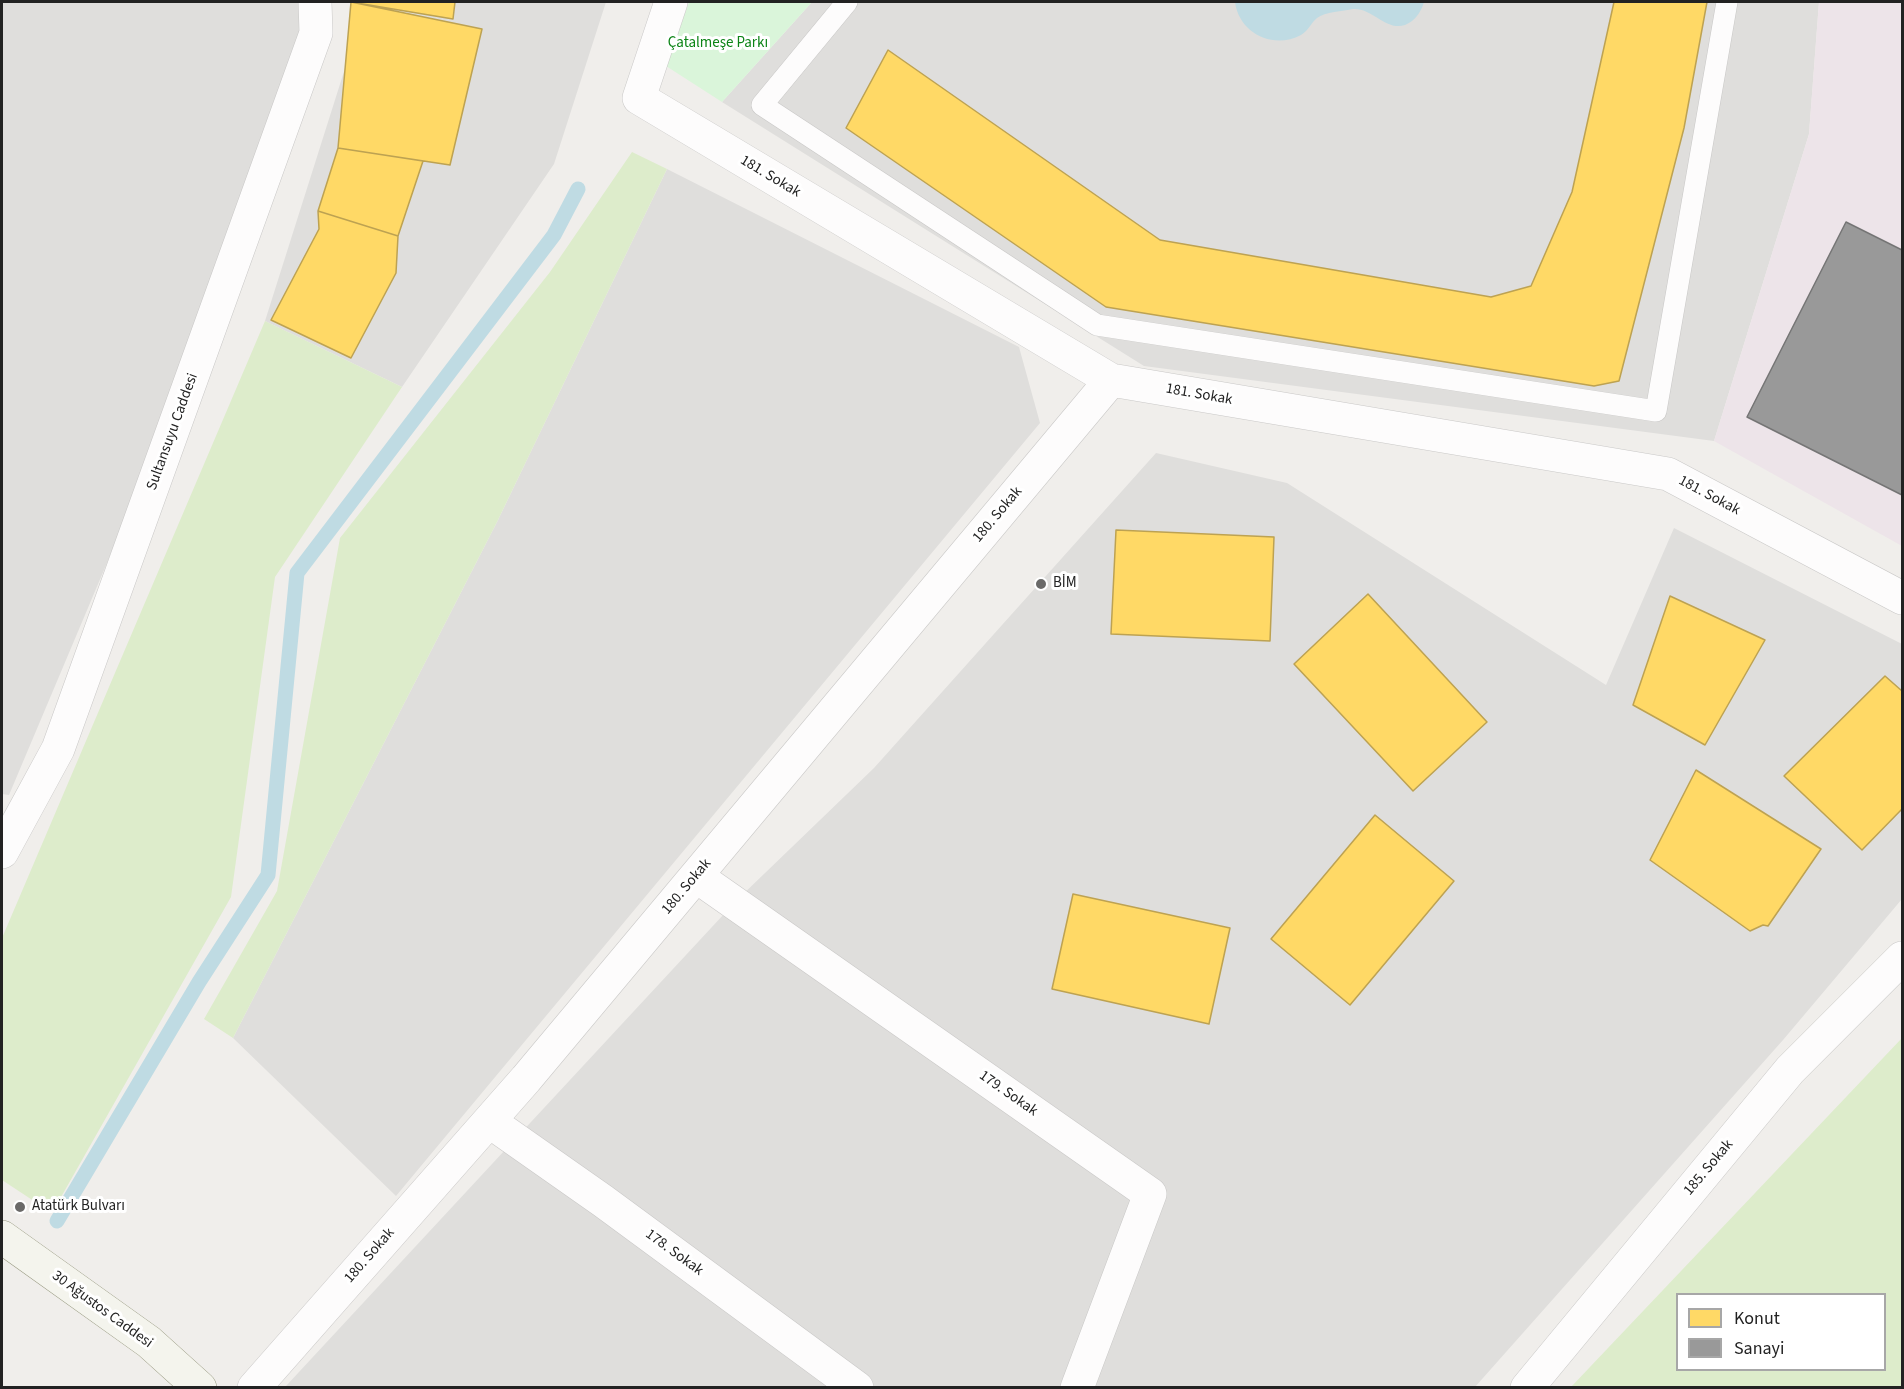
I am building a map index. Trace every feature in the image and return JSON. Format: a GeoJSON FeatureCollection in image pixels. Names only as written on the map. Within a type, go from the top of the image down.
{"type":"FeatureCollection","features":[{"type":"Feature","properties":{"kind":"main road","name":"30 Ağustos Caddesi"},"geometry":{"type":"LineString","coordinates":[[2,1237],[149,1342],[200,1388]]}},
{"type":"Feature","properties":{"kind":"street","name":"Sultansuyu Caddesi"},"geometry":{"type":"LineString","coordinates":[[2,852],[58,749],[316,33],[315,2]]}},
{"type":"Feature","properties":{"kind":"street","name":"181. Sokak"},"geometry":{"type":"LineString","coordinates":[[671,2],[639,98],[1111,380],[1668,474],[1902,598]]}},
{"type":"Feature","properties":{"kind":"street","name":"180. Sokak"},"geometry":{"type":"LineString","coordinates":[[254,1388],[489,1121],[1111,380]]}},
{"type":"Feature","properties":{"kind":"street","name":"179. Sokak"},"geometry":{"type":"LineString","coordinates":[[696,876],[1150,1194],[1077,1388]]}},
{"type":"Feature","properties":{"kind":"street","name":"185. Sokak"},"geometry":{"type":"LineString","coordinates":[[1527,1388],[1790,1070],[1902,958]]}},
{"type":"Feature","properties":{"kind":"street","name":"178. Sokak"},"geometry":{"type":"LineString","coordinates":[[489,1121],[603,1201],[857,1388]]}},
{"type":"Feature","properties":{"kind":"lane"},"geometry":{"type":"LineString","coordinates":[[847,2],[762,105],[1098,325],[1656,411],[1727,2]]}},
{"type":"Feature","properties":{"kind":"shaded area"},"geometry":{"type":"Polygon","coordinates":[[[2,2],[317,2],[239,250],[9,795],[2,794],[2,2]]]}},
{"type":"Feature","properties":{"kind":"shaded area"},"geometry":{"type":"Polygon","coordinates":[[[366,2],[606,2],[554,164],[402,387],[265,321],[366,2]]]}},
{"type":"Feature","properties":{"kind":"shaded area"},"geometry":{"type":"Polygon","coordinates":[[[812,2],[1819,2],[1809,134],[1714,441],[1144,366],[722,102],[812,2]]]}},
{"type":"Feature","properties":{"kind":"shaded area"},"geometry":{"type":"Polygon","coordinates":[[[1819,2],[1902,2],[1902,546],[1714,441],[1809,134],[1819,2]]]}},
{"type":"Feature","properties":{"kind":"shaded area"},"geometry":{"type":"Polygon","coordinates":[[[667,169],[1019,347],[1040,423],[396,1196],[233,1038],[497,522],[667,169]]]}},
{"type":"Feature","properties":{"kind":"shaded area"},"geometry":{"type":"Polygon","coordinates":[[[1156,453],[1287,483],[1606,685],[1674,528],[1902,644],[1902,899],[1783,1040],[1475,1387],[287,1388],[286,1386],[737,900],[874,768],[1156,453]]]}},
{"type":"Feature","properties":{"kind":"green space","name":"Çatalmeşe Parkı"},"geometry":{"type":"Polygon","coordinates":[[[689,2],[812,2],[722,102],[666,66],[689,2]]]}},
{"type":"Feature","properties":{"kind":"green space"},"geometry":{"type":"Polygon","coordinates":[[[632,152],[667,169],[497,522],[233,1038],[204,1019],[277,891],[340,538],[550,272],[632,152]]]}},
{"type":"Feature","properties":{"kind":"green space"},"geometry":{"type":"Polygon","coordinates":[[[265,321],[402,387],[275,577],[231,897],[52,1213],[2,1180],[2,938],[265,321]]]}},
{"type":"Feature","properties":{"kind":"green space"},"geometry":{"type":"Polygon","coordinates":[[[1902,1038],[1902,1387],[1571,1387],[1902,1038]]]}},
{"type":"Feature","properties":{"kind":"water"},"geometry":{"type":"Polygon","coordinates":[[[1235,2],[1424,2],[1416,17],[1404,25],[1389,24],[1368,12],[1353,9],[1320,16],[1301,35],[1279,41],[1259,36],[1250,30],[1238,13],[1235,2]]]}},
{"type":"Feature","properties":{"kind":"building: Konut"},"geometry":{"type":"Polygon","coordinates":[[[351,2],[455,2],[453,19],[351,2]]]}},
{"type":"Feature","properties":{"kind":"building: Konut"},"geometry":{"type":"Polygon","coordinates":[[[351,2],[482,29],[450,165],[338,148],[351,2]]]}},
{"type":"Feature","properties":{"kind":"building: Konut"},"geometry":{"type":"Polygon","coordinates":[[[1614,2],[1707,2],[1684,128],[1619,381],[1594,386],[1106,307],[846,128],[888,50],[1160,240],[1491,297],[1531,286],[1572,192],[1614,2]]]}},
{"type":"Feature","properties":{"kind":"building: Konut"},"geometry":{"type":"Polygon","coordinates":[[[338,148],[423,161],[398,236],[318,211],[338,148]]]}},
{"type":"Feature","properties":{"kind":"building: Konut"},"geometry":{"type":"Polygon","coordinates":[[[318,211],[398,236],[396,273],[351,358],[271,320],[319,229],[318,211]]]}},
{"type":"Feature","properties":{"kind":"building: Konut"},"geometry":{"type":"Polygon","coordinates":[[[1116,530],[1274,537],[1270,641],[1111,634],[1116,530]]]}},
{"type":"Feature","properties":{"kind":"building: Konut"},"geometry":{"type":"Polygon","coordinates":[[[1368,594],[1487,722],[1413,791],[1294,664],[1368,594]]]}},
{"type":"Feature","properties":{"kind":"building: Konut"},"geometry":{"type":"Polygon","coordinates":[[[1670,596],[1765,640],[1705,745],[1633,705],[1670,596]]]}},
{"type":"Feature","properties":{"kind":"building: Konut"},"geometry":{"type":"Polygon","coordinates":[[[1885,676],[1902,691],[1902,809],[1862,850],[1784,776],[1885,676]]]}},
{"type":"Feature","properties":{"kind":"building: Konut"},"geometry":{"type":"Polygon","coordinates":[[[1696,770],[1821,849],[1768,926],[1763,925],[1750,931],[1650,860],[1696,770]]]}},
{"type":"Feature","properties":{"kind":"building: Konut"},"geometry":{"type":"Polygon","coordinates":[[[1375,815],[1454,881],[1350,1005],[1271,939],[1375,815]]]}},
{"type":"Feature","properties":{"kind":"building: Konut"},"geometry":{"type":"Polygon","coordinates":[[[1073,894],[1230,928],[1209,1024],[1052,989],[1073,894]]]}},
{"type":"Feature","properties":{"kind":"building: Sanayi"},"geometry":{"type":"Polygon","coordinates":[[[1846,222],[1902,250],[1902,495],[1747,417],[1846,222]]]}},
{"type":"Feature","properties":{"kind":"waterway"},"geometry":{"type":"LineString","coordinates":[[57,1221],[199,982],[268,875],[297,573],[554,235],[578,189]]}},
{"type":"Feature","properties":{"kind":"place","name":"BİM"},"geometry":{"type":"Point","coordinates":[1041,584]}},
{"type":"Feature","properties":{"kind":"place","name":"Atatürk Bulvarı"},"geometry":{"type":"Point","coordinates":[20,1207]}}]}
